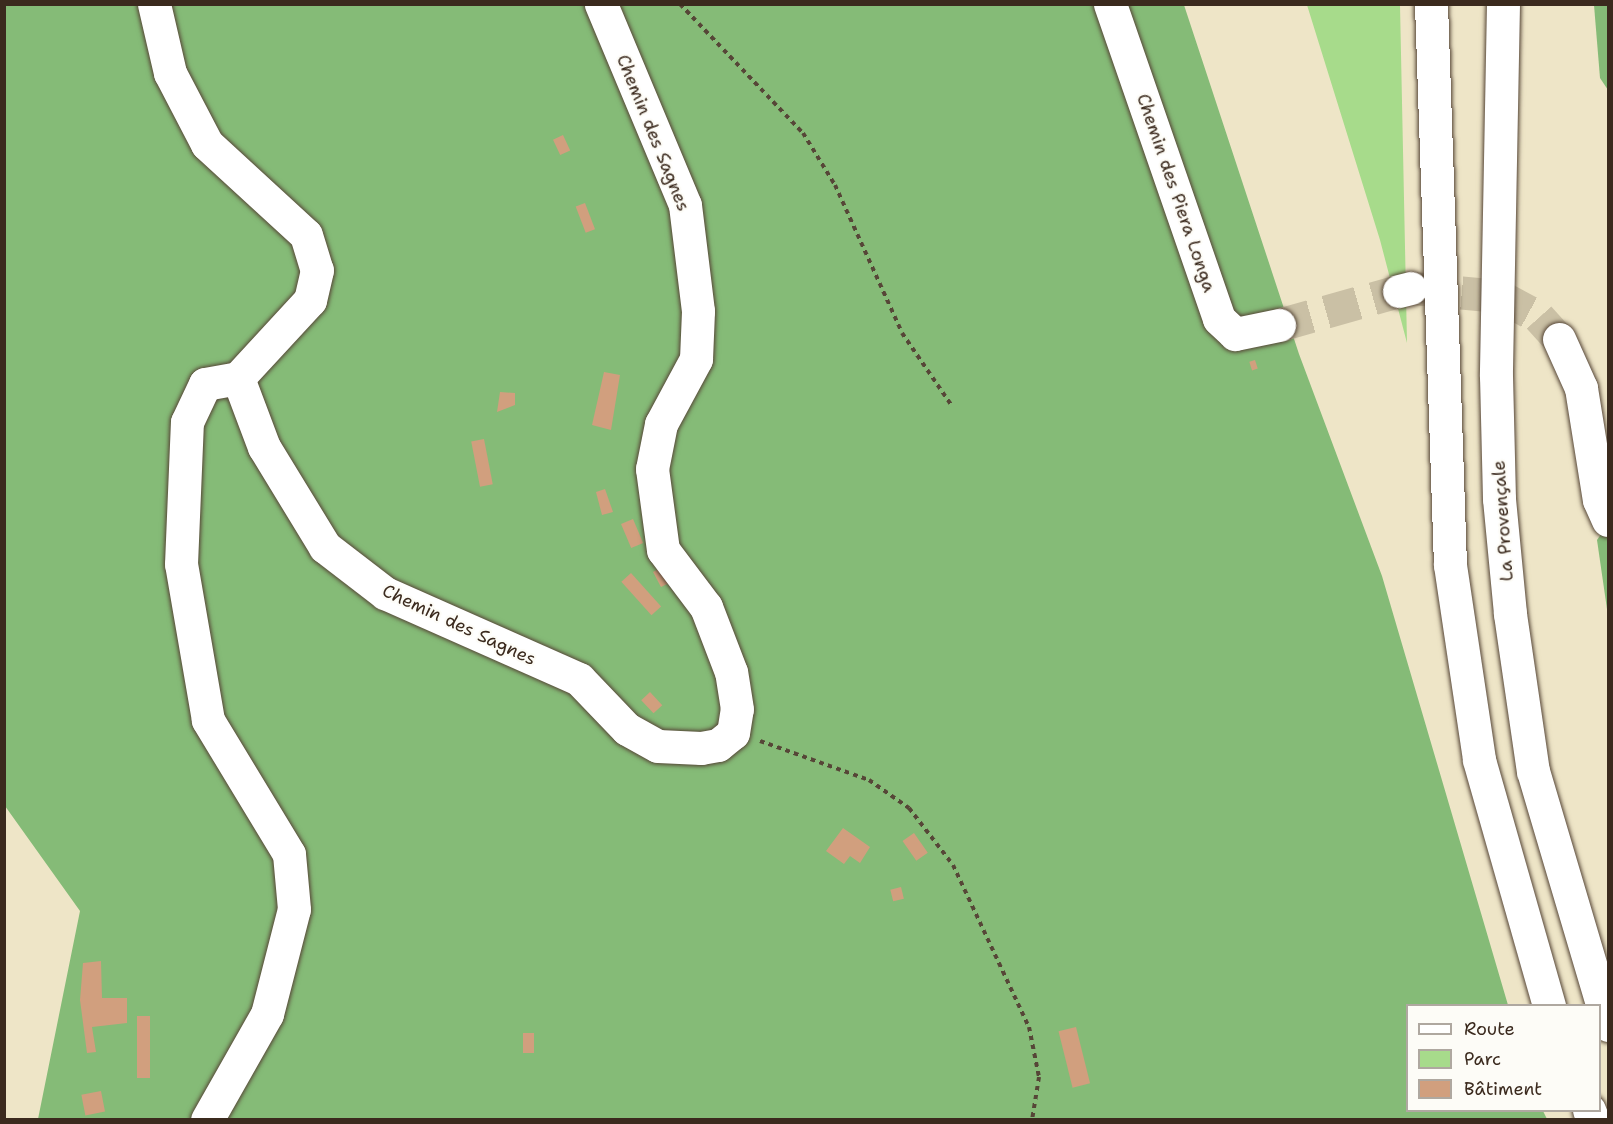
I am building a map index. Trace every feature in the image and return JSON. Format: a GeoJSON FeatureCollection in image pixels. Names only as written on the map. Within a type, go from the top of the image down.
{"type":"FeatureCollection","features":[{"type":"Feature","properties":{"kind":"main road"},"geometry":{"type":"LineString","coordinates":[[154,4],[170,73],[207,144],[306,235],[317,270],[310,300],[238,378],[204,384],[187,422],[181,564],[208,720],[289,854],[294,909],[267,1014],[207,1119]]}},
{"type":"Feature","properties":{"kind":"main road","name":"Chemin des Sagnes"},"geometry":{"type":"LineString","coordinates":[[238,378],[264,447],[325,548],[385,593],[579,679],[627,729],[658,746],[700,748],[718,745],[733,733],[737,709],[731,672],[706,607],[663,550],[652,469],[661,424],[696,359],[698,311],[685,205],[601,4]]}},
{"type":"Feature","properties":{"kind":"main road","name":"Chemin des Piera Longa"},"geometry":{"type":"LineString","coordinates":[[1110,4],[1219,319],[1234,334],[1279,325]]}},
{"type":"Feature","properties":{"kind":"main road"},"geometry":{"type":"LineString","coordinates":[[1431,4],[1450,565],[1479,760],[1549,1004]]}},
{"type":"Feature","properties":{"kind":"main road","name":"La Provençale"},"geometry":{"type":"LineString","coordinates":[[1503,4],[1496,376],[1499,499],[1509,602],[1533,771],[1608,1024]]}},
{"type":"Feature","properties":{"kind":"main road"},"geometry":{"type":"LineString","coordinates":[[1559,339],[1581,388],[1599,500],[1608,520]]}},
{"type":"Feature","properties":{"kind":"path"},"geometry":{"type":"LineString","coordinates":[[680,4],[803,133],[835,185],[902,333],[952,406]]}},
{"type":"Feature","properties":{"kind":"path"},"geometry":{"type":"LineString","coordinates":[[733,733],[869,780],[909,808],[953,865],[1029,1027],[1039,1077],[1032,1119]]}},
{"type":"Feature","properties":{"kind":"green space"},"geometry":{"type":"Polygon","coordinates":[[[4,5],[1184,5],[1299,354],[1382,576],[1508,1004],[1406,1004],[1406,1112],[1544,1112],[1547,1119],[38,1119],[80,911],[5,806],[4,5]]]}},
{"type":"Feature","properties":{"kind":"green space"},"geometry":{"type":"Polygon","coordinates":[[[1307,5],[1400,5],[1407,343],[1380,240],[1307,5]]]}},
{"type":"Feature","properties":{"kind":"green space"},"geometry":{"type":"Polygon","coordinates":[[[1594,5],[1608,5],[1608,90],[1600,78],[1594,5]]]}},
{"type":"Feature","properties":{"kind":"green space"},"geometry":{"type":"Polygon","coordinates":[[[1608,524],[1608,616],[1597,540],[1608,524]]]}},
{"type":"Feature","properties":{"kind":"building"},"geometry":{"type":"Polygon","coordinates":[[[563,135],[570,150],[560,155],[553,140],[563,135]]]}},
{"type":"Feature","properties":{"kind":"building"},"geometry":{"type":"Polygon","coordinates":[[[585,203],[595,229],[586,233],[576,207],[585,203]]]}},
{"type":"Feature","properties":{"kind":"building"},"geometry":{"type":"Polygon","coordinates":[[[1255,360],[1258,369],[1252,370],[1249,362],[1255,360]]]}},
{"type":"Feature","properties":{"kind":"building"},"geometry":{"type":"Polygon","coordinates":[[[604,372],[620,375],[611,430],[592,425],[604,372]]]}},
{"type":"Feature","properties":{"kind":"building"},"geometry":{"type":"Polygon","coordinates":[[[500,392],[515,393],[515,405],[497,412],[500,392]]]}},
{"type":"Feature","properties":{"kind":"building"},"geometry":{"type":"Polygon","coordinates":[[[484,439],[493,484],[480,487],[471,441],[484,439]]]}},
{"type":"Feature","properties":{"kind":"building"},"geometry":{"type":"Polygon","coordinates":[[[605,489],[613,512],[602,515],[596,492],[605,489]]]}},
{"type":"Feature","properties":{"kind":"building"},"geometry":{"type":"Polygon","coordinates":[[[633,519],[643,543],[631,548],[621,524],[633,519]]]}},
{"type":"Feature","properties":{"kind":"building"},"geometry":{"type":"Polygon","coordinates":[[[665,565],[675,580],[661,587],[653,572],[665,565]]]}},
{"type":"Feature","properties":{"kind":"building"},"geometry":{"type":"Polygon","coordinates":[[[631,573],[661,606],[651,615],[621,582],[631,573]]]}},
{"type":"Feature","properties":{"kind":"building"},"geometry":{"type":"Polygon","coordinates":[[[650,692],[662,705],[653,713],[641,700],[650,692]]]}},
{"type":"Feature","properties":{"kind":"building"},"geometry":{"type":"Polygon","coordinates":[[[843,828],[870,847],[860,863],[850,856],[844,864],[826,851],[843,828]]]}},
{"type":"Feature","properties":{"kind":"building"},"geometry":{"type":"Polygon","coordinates":[[[914,833],[928,853],[916,861],[903,841],[914,833]]]}},
{"type":"Feature","properties":{"kind":"building"},"geometry":{"type":"Polygon","coordinates":[[[901,887],[904,899],[893,901],[890,890],[901,887]]]}},
{"type":"Feature","properties":{"kind":"building"},"geometry":{"type":"Polygon","coordinates":[[[101,961],[102,998],[127,998],[127,1023],[92,1027],[96,1052],[87,1053],[80,1000],[83,963],[101,961]]]}},
{"type":"Feature","properties":{"kind":"building"},"geometry":{"type":"Polygon","coordinates":[[[137,1016],[150,1016],[150,1078],[137,1078],[137,1016]]]}},
{"type":"Feature","properties":{"kind":"building"},"geometry":{"type":"Polygon","coordinates":[[[1076,1027],[1090,1083],[1073,1088],[1059,1031],[1076,1027]]]}},
{"type":"Feature","properties":{"kind":"building"},"geometry":{"type":"Polygon","coordinates":[[[523,1033],[534,1033],[534,1053],[523,1053],[523,1033]]]}},
{"type":"Feature","properties":{"kind":"building"},"geometry":{"type":"Polygon","coordinates":[[[101,1091],[105,1112],[85,1115],[81,1095],[101,1091]]]}},
{"type":"Feature","properties":{"kind":"tunnel"},"geometry":{"type":"LineString","coordinates":[[1413,288],[1500,296],[1539,317],[1559,339]]}},
{"type":"Feature","properties":{"kind":"tunnel"},"geometry":{"type":"LineString","coordinates":[[1279,325],[1399,291]]}}]}
